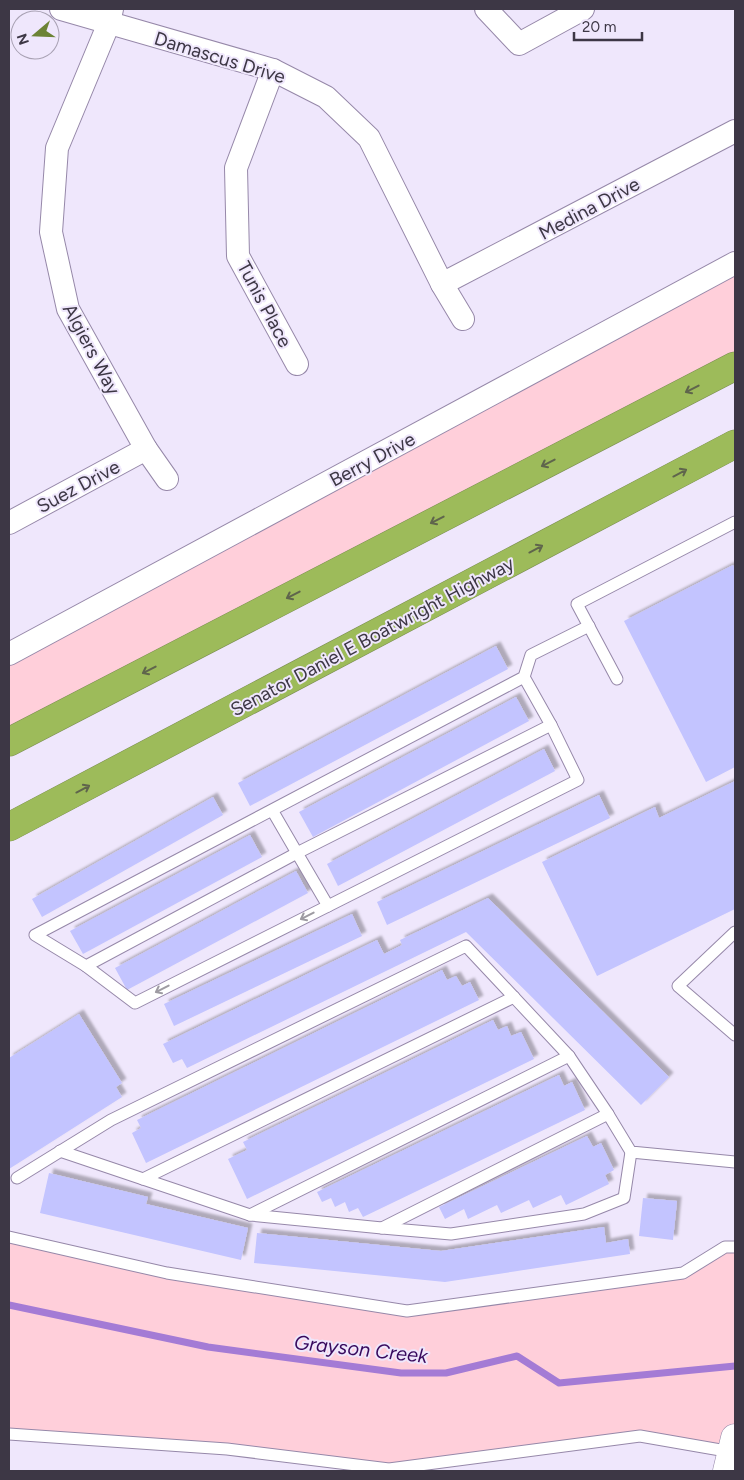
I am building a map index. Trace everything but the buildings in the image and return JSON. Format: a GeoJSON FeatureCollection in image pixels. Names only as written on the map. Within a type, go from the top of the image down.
{"type":"FeatureCollection","features":[{"type":"Feature","properties":{"kind":"highway"},"geometry":{"type":"LineString","coordinates":[[9,742],[735,366]]}},
{"type":"Feature","properties":{"kind":"highway","name":"Senator Daniel E Boatwright Highway"},"geometry":{"type":"LineString","coordinates":[[9,827],[735,444]]}},
{"type":"Feature","properties":{"kind":"highway"},"geometry":{"type":"LineString","coordinates":[[9,833],[46,809]]}},
{"type":"Feature","properties":{"kind":"street","name":"Damascus Drive"},"geometry":{"type":"LineString","coordinates":[[60,9],[110,16],[273,70],[326,97],[369,138],[442,284],[463,318]]}},
{"type":"Feature","properties":{"kind":"street"},"geometry":{"type":"LineString","coordinates":[[486,9],[519,44],[583,9]]}},
{"type":"Feature","properties":{"kind":"street","name":"Algiers Way"},"geometry":{"type":"LineString","coordinates":[[110,16],[57,148],[52,232],[68,309],[146,449],[167,479]]}},
{"type":"Feature","properties":{"kind":"street","name":"Tunis Place"},"geometry":{"type":"LineString","coordinates":[[273,70],[236,168],[238,256],[298,364]]}},
{"type":"Feature","properties":{"kind":"street","name":"Medina Drive"},"geometry":{"type":"LineString","coordinates":[[442,284],[735,131]]}},
{"type":"Feature","properties":{"kind":"street","name":"Berry Drive"},"geometry":{"type":"LineString","coordinates":[[9,654],[735,264]]}},
{"type":"Feature","properties":{"kind":"street","name":"Suez Drive"},"geometry":{"type":"LineString","coordinates":[[9,523],[146,449]]}},
{"type":"Feature","properties":{"kind":"lane"},"geometry":{"type":"LineString","coordinates":[[617,679],[577,604],[735,522]]}},
{"type":"Feature","properties":{"kind":"lane"},"geometry":{"type":"LineString","coordinates":[[524,677],[551,725],[578,780],[135,1002],[86,966],[35,935],[524,677],[531,655],[589,626]]}},
{"type":"Feature","properties":{"kind":"lane"},"geometry":{"type":"LineString","coordinates":[[86,966],[297,853],[551,725]]}},
{"type":"Feature","properties":{"kind":"lane"},"geometry":{"type":"LineString","coordinates":[[272,810],[328,906]]}},
{"type":"Feature","properties":{"kind":"lane"},"geometry":{"type":"LineString","coordinates":[[735,932],[678,986],[735,1035]]}},
{"type":"Feature","properties":{"kind":"lane"},"geometry":{"type":"LineString","coordinates":[[17,1178],[60,1151],[111,1120],[466,946],[569,1056],[631,1152],[624,1198],[584,1214],[451,1234],[250,1215],[60,1151]]}},
{"type":"Feature","properties":{"kind":"lane"},"geometry":{"type":"LineString","coordinates":[[143,1179],[514,997]]}},
{"type":"Feature","properties":{"kind":"lane"},"geometry":{"type":"LineString","coordinates":[[250,1215],[569,1056]]}},
{"type":"Feature","properties":{"kind":"lane"},"geometry":{"type":"LineString","coordinates":[[382,1228],[608,1114]]}},
{"type":"Feature","properties":{"kind":"lane"},"geometry":{"type":"LineString","coordinates":[[631,1152],[735,1162]]}},
{"type":"Feature","properties":{"kind":"lane"},"geometry":{"type":"LineString","coordinates":[[9,1237],[166,1273],[407,1312],[683,1272],[725,1247],[735,1247]]}},
{"type":"Feature","properties":{"kind":"lane"},"geometry":{"type":"LineString","coordinates":[[9,1434],[227,1449],[389,1469],[640,1436],[731,1454]]}},
{"type":"Feature","properties":{"kind":"shaded area"},"geometry":{"type":"Polygon","coordinates":[[[735,263],[735,366],[9,742],[9,654],[735,263]]]}},
{"type":"Feature","properties":{"kind":"shaded area"},"geometry":{"type":"Polygon","coordinates":[[[9,1237],[167,1273],[407,1311],[683,1273],[735,1247],[735,1438],[732,1452],[640,1436],[389,1469],[9,1434],[9,1237]]]}},
{"type":"Feature","properties":{"kind":"waterway","name":"Grayson Creek"},"geometry":{"type":"LineString","coordinates":[[9,1305],[208,1347],[401,1373],[446,1373],[517,1356],[559,1383],[735,1366]]}}]}
